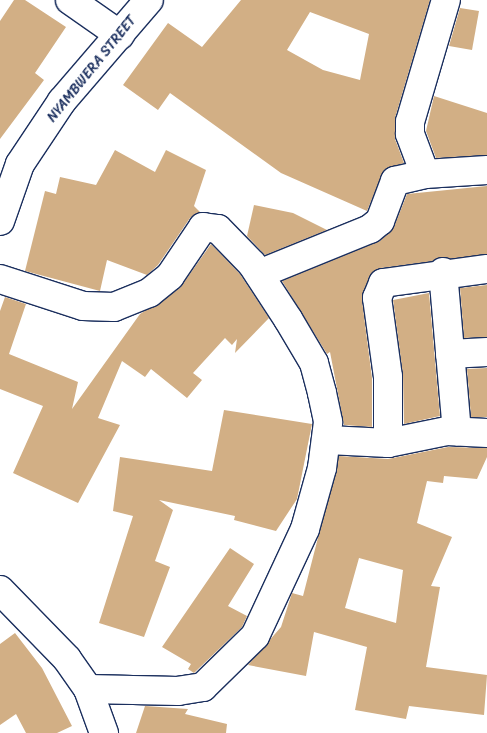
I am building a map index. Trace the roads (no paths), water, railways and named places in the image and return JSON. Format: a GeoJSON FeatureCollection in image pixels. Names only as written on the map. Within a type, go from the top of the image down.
{"type":"FeatureCollection","features":[{"type":"Feature","properties":{"kind":"street"},"geometry":{"type":"LineString","coordinates":[[70,0],[120,35]]}},
{"type":"Feature","properties":{"kind":"street","name":"NYAMBWERA STREET"},"geometry":{"type":"LineString","coordinates":[[0,221],[20,164],[62,101],[149,0]]}},
{"type":"Feature","properties":{"kind":"street"},"geometry":{"type":"LineString","coordinates":[[425,174],[410,134],[410,122],[446,0]]}},
{"type":"Feature","properties":{"kind":"street"},"geometry":{"type":"LineString","coordinates":[[258,274],[370,229],[380,221],[395,181],[425,174],[487,170]]}},
{"type":"Feature","properties":{"kind":"street"},"geometry":{"type":"LineString","coordinates":[[0,279],[83,306],[114,308],[149,293],[170,276],[203,227],[218,229],[230,237],[258,274],[314,363],[328,422],[328,440],[305,528],[256,636],[232,663],[204,687],[178,691],[88,689]]}},
{"type":"Feature","properties":{"kind":"street"},"geometry":{"type":"LineString","coordinates":[[388,443],[388,377],[378,293],[387,280],[443,272],[487,269]]}},
{"type":"Feature","properties":{"kind":"street"},"geometry":{"type":"LineString","coordinates":[[443,272],[457,431]]}},
{"type":"Feature","properties":{"kind":"street"},"geometry":{"type":"LineString","coordinates":[[450,354],[487,352]]}},
{"type":"Feature","properties":{"kind":"street"},"geometry":{"type":"LineString","coordinates":[[328,440],[388,443],[457,431],[487,433]]}},
{"type":"Feature","properties":{"kind":"street"},"geometry":{"type":"LineString","coordinates":[[0,590],[67,659],[88,689],[104,733]]}}]}
